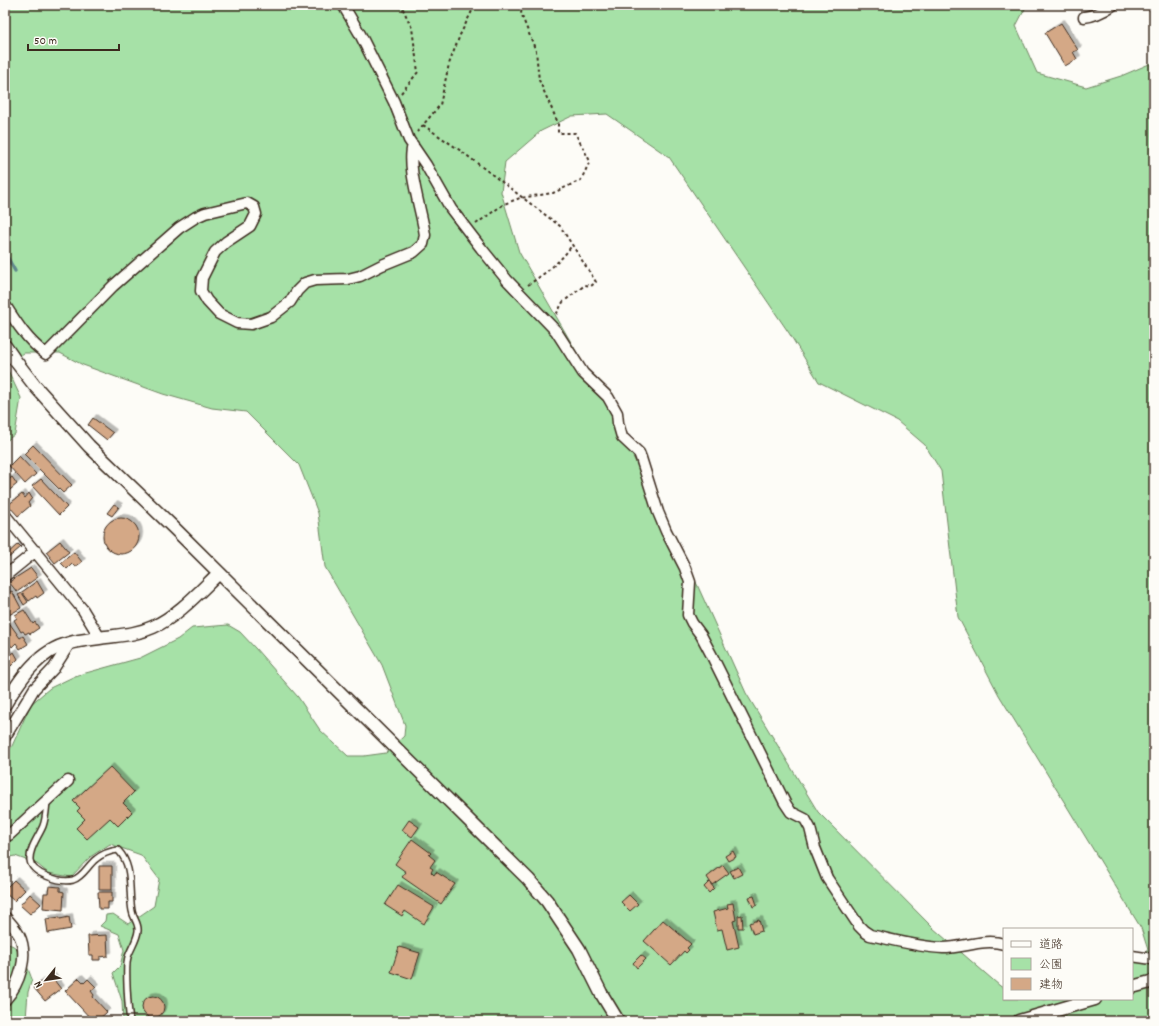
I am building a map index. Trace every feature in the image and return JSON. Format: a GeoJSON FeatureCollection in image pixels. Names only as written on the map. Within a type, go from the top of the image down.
{"type":"FeatureCollection","features":[{"type":"Feature","properties":{"kind":"street"},"geometry":{"type":"LineString","coordinates":[[343,5],[360,34],[394,102],[411,142],[452,209],[498,270],[556,331],[583,374],[612,402],[617,413],[622,437],[639,453],[652,488],[658,512],[685,568],[690,582],[688,615],[711,654],[785,803],[791,812],[805,819],[810,828],[815,848],[827,878],[859,926],[870,935],[934,947],[945,948],[988,942],[1003,944]]}},
{"type":"Feature","properties":{"kind":"street"},"geometry":{"type":"LineString","coordinates":[[1084,17],[1097,14],[1113,5]]}},
{"type":"Feature","properties":{"kind":"street"},"geometry":{"type":"LineString","coordinates":[[5,305],[24,334],[46,354],[113,286],[179,228],[196,217],[206,213],[248,203],[254,207],[256,214],[250,226],[226,242],[215,252],[202,278],[201,291],[207,301],[219,314],[236,323],[251,324],[271,317],[290,302],[297,291],[305,283],[315,280],[348,279],[360,276],[414,252],[423,244],[425,235],[413,174],[411,142]]}},
{"type":"Feature","properties":{"kind":"street"},"geometry":{"type":"LineString","coordinates":[[5,346],[35,386],[89,446],[528,879],[547,901],[579,949],[618,1021]]}},
{"type":"Feature","properties":{"kind":"street"},"geometry":{"type":"LineString","coordinates":[[5,515],[83,610],[100,638]]}},
{"type":"Feature","properties":{"kind":"street"},"geometry":{"type":"LineString","coordinates":[[5,576],[36,551]]}},
{"type":"Feature","properties":{"kind":"street"},"geometry":{"type":"LineString","coordinates":[[5,704],[22,676],[42,657],[55,648],[70,643],[137,633],[154,627],[167,619],[194,597],[219,573]]}},
{"type":"Feature","properties":{"kind":"street"},"geometry":{"type":"LineString","coordinates":[[5,736],[34,689],[54,668],[70,643]]}},
{"type":"Feature","properties":{"kind":"street"},"geometry":{"type":"LineString","coordinates":[[5,835],[9,835],[68,781]]}},
{"type":"Feature","properties":{"kind":"street"},"geometry":{"type":"LineString","coordinates":[[5,917],[12,924],[19,935],[22,949],[22,967],[17,982],[5,1000]]}},
{"type":"Feature","properties":{"kind":"street"},"geometry":{"type":"LineString","coordinates":[[1133,956],[1153,958]]}},
{"type":"Feature","properties":{"kind":"street"},"geometry":{"type":"LineString","coordinates":[[1133,988],[1154,981]]}},
{"type":"Feature","properties":{"kind":"street"},"geometry":{"type":"LineString","coordinates":[[1019,1021],[1092,1000]]}},
{"type":"Feature","properties":{"kind":"lane"},"geometry":{"type":"LineString","coordinates":[[47,800],[43,824],[31,852],[30,860],[32,867],[40,874],[65,881],[74,880],[104,853],[118,850],[127,862],[132,911],[138,925],[138,930],[128,958],[130,1021]]}},
{"type":"Feature","properties":{"kind":"path"},"geometry":{"type":"LineString","coordinates":[[394,102],[418,72],[412,28],[401,5]]}},
{"type":"Feature","properties":{"kind":"path"},"geometry":{"type":"LineString","coordinates":[[411,142],[440,105],[449,64],[460,35],[475,5]]}},
{"type":"Feature","properties":{"kind":"path"},"geometry":{"type":"LineString","coordinates":[[467,230],[504,204],[522,198],[553,193],[581,180],[590,161],[575,133],[558,133],[558,123],[539,80],[536,51],[521,14],[522,5]]}},
{"type":"Feature","properties":{"kind":"path"},"geometry":{"type":"LineString","coordinates":[[423,125],[461,151],[560,226],[596,282],[591,286],[585,285],[563,302],[550,325]]}},
{"type":"Feature","properties":{"kind":"path"},"geometry":{"type":"LineString","coordinates":[[519,292],[550,269],[568,252],[572,245]]}},
{"type":"Feature","properties":{"kind":"green space"},"geometry":{"type":"Polygon","coordinates":[[[5,5],[1027,5],[1016,26],[1037,73],[1086,87],[1121,76],[1154,62],[1154,1021],[123,1021],[122,1001],[113,973],[120,966],[124,950],[119,934],[100,926],[105,921],[106,915],[113,914],[128,924],[154,906],[159,879],[141,855],[110,844],[90,857],[71,877],[48,873],[37,864],[15,856],[5,858],[5,756],[12,746],[31,704],[50,688],[75,676],[140,658],[178,639],[192,628],[228,625],[240,632],[255,648],[298,697],[320,730],[348,756],[364,756],[386,753],[404,736],[405,725],[382,665],[325,567],[318,513],[299,465],[246,412],[212,408],[163,394],[83,365],[60,353],[24,353],[6,366],[21,398],[15,434],[5,442],[5,5]],[[607,114],[572,116],[541,131],[505,162],[501,192],[519,252],[606,403],[695,580],[746,693],[818,812],[933,928],[1003,988],[1003,1000],[1133,1000],[1133,960],[1148,950],[1141,928],[999,695],[958,617],[941,471],[925,445],[897,421],[819,382],[789,333],[669,157],[607,114]]]}},
{"type":"Feature","properties":{"kind":"green space"},"geometry":{"type":"Polygon","coordinates":[[[5,944],[15,947],[19,951],[32,979],[28,992],[25,1021],[5,1021],[5,944]]]}},
{"type":"Feature","properties":{"kind":"building"},"geometry":{"type":"Polygon","coordinates":[[[1061,23],[1078,50],[1073,52],[1077,59],[1065,66],[1045,33],[1061,23]]]}},
{"type":"Feature","properties":{"kind":"building"},"geometry":{"type":"Polygon","coordinates":[[[93,418],[113,433],[107,440],[88,425],[93,418]]]}},
{"type":"Feature","properties":{"kind":"building"},"geometry":{"type":"Polygon","coordinates":[[[33,445],[72,485],[63,493],[24,454],[33,445]]]}},
{"type":"Feature","properties":{"kind":"building"},"geometry":{"type":"Polygon","coordinates":[[[19,456],[36,474],[25,484],[9,466],[19,456]]]}},
{"type":"Feature","properties":{"kind":"building"},"geometry":{"type":"Polygon","coordinates":[[[5,477],[8,480],[12,477],[17,484],[5,494],[5,477]]]}},
{"type":"Feature","properties":{"kind":"building"},"geometry":{"type":"Polygon","coordinates":[[[41,479],[67,507],[59,515],[32,486],[41,479]]]}},
{"type":"Feature","properties":{"kind":"building"},"geometry":{"type":"Polygon","coordinates":[[[29,493],[32,498],[28,503],[30,506],[18,516],[8,505],[22,494],[25,498],[29,493]]]}},
{"type":"Feature","properties":{"kind":"building"},"geometry":{"type":"Polygon","coordinates":[[[114,504],[119,507],[112,516],[107,513],[114,504]]]}},
{"type":"Feature","properties":{"kind":"building"},"geometry":{"type":"Polygon","coordinates":[[[121,518],[131,521],[136,526],[139,536],[136,546],[131,551],[121,554],[111,551],[106,546],[103,536],[106,526],[111,521],[121,518]]]}},
{"type":"Feature","properties":{"kind":"building"},"geometry":{"type":"Polygon","coordinates":[[[60,541],[69,552],[55,563],[46,552],[60,541]]]}},
{"type":"Feature","properties":{"kind":"building"},"geometry":{"type":"Polygon","coordinates":[[[18,544],[21,547],[6,560],[5,556],[18,544]]]}},
{"type":"Feature","properties":{"kind":"building"},"geometry":{"type":"Polygon","coordinates":[[[74,552],[82,562],[75,567],[72,564],[67,569],[61,563],[74,552]]]}},
{"type":"Feature","properties":{"kind":"building"},"geometry":{"type":"Polygon","coordinates":[[[31,568],[38,577],[17,592],[9,582],[31,568]]]}},
{"type":"Feature","properties":{"kind":"building"},"geometry":{"type":"Polygon","coordinates":[[[37,581],[44,593],[29,601],[22,592],[37,581]]]}},
{"type":"Feature","properties":{"kind":"building"},"geometry":{"type":"Polygon","coordinates":[[[7,588],[10,592],[12,591],[21,608],[9,615],[5,609],[5,589],[7,588]]]}},
{"type":"Feature","properties":{"kind":"building"},"geometry":{"type":"Polygon","coordinates":[[[22,593],[28,602],[24,605],[18,595],[22,593]]]}},
{"type":"Feature","properties":{"kind":"building"},"geometry":{"type":"Polygon","coordinates":[[[24,610],[33,624],[35,622],[39,628],[30,634],[29,632],[25,634],[23,631],[21,632],[14,620],[17,618],[15,615],[24,610]]]}},
{"type":"Feature","properties":{"kind":"building"},"geometry":{"type":"Polygon","coordinates":[[[10,624],[20,638],[23,636],[28,644],[20,649],[16,643],[12,647],[5,638],[5,628],[10,624]]]}},
{"type":"Feature","properties":{"kind":"building"},"geometry":{"type":"Polygon","coordinates":[[[5,652],[8,655],[14,652],[18,659],[11,666],[9,663],[5,666],[5,652]]]}},
{"type":"Feature","properties":{"kind":"building"},"geometry":{"type":"Polygon","coordinates":[[[110,767],[134,792],[123,803],[132,812],[118,826],[110,818],[87,839],[76,828],[85,819],[77,811],[80,808],[73,801],[110,767]]]}},
{"type":"Feature","properties":{"kind":"building"},"geometry":{"type":"Polygon","coordinates":[[[409,820],[419,827],[412,837],[402,830],[409,820]]]}},
{"type":"Feature","properties":{"kind":"building"},"geometry":{"type":"Polygon","coordinates":[[[412,839],[431,853],[429,855],[435,860],[430,867],[433,869],[431,872],[434,875],[436,872],[455,884],[441,904],[402,877],[406,872],[395,864],[412,839]]]}},
{"type":"Feature","properties":{"kind":"building"},"geometry":{"type":"Polygon","coordinates":[[[733,851],[736,857],[728,861],[725,856],[733,851]]]}},
{"type":"Feature","properties":{"kind":"building"},"geometry":{"type":"Polygon","coordinates":[[[723,865],[729,873],[712,885],[707,877],[723,865]]]}},
{"type":"Feature","properties":{"kind":"building"},"geometry":{"type":"Polygon","coordinates":[[[99,866],[112,866],[112,890],[99,890],[99,866]]]}},
{"type":"Feature","properties":{"kind":"building"},"geometry":{"type":"Polygon","coordinates":[[[738,867],[742,874],[734,878],[730,871],[738,867]]]}},
{"type":"Feature","properties":{"kind":"building"},"geometry":{"type":"Polygon","coordinates":[[[14,880],[25,890],[14,901],[5,893],[5,885],[7,887],[14,880]]]}},
{"type":"Feature","properties":{"kind":"building"},"geometry":{"type":"Polygon","coordinates":[[[709,882],[714,888],[709,893],[704,887],[709,882]]]}},
{"type":"Feature","properties":{"kind":"building"},"geometry":{"type":"Polygon","coordinates":[[[398,885],[434,907],[424,924],[405,911],[402,916],[385,905],[398,885]]]}},
{"type":"Feature","properties":{"kind":"building"},"geometry":{"type":"Polygon","coordinates":[[[49,886],[60,887],[60,891],[64,892],[63,910],[43,908],[44,893],[48,893],[49,886]]]}},
{"type":"Feature","properties":{"kind":"building"},"geometry":{"type":"Polygon","coordinates":[[[98,892],[112,892],[112,902],[108,902],[108,909],[99,909],[98,892]]]}},
{"type":"Feature","properties":{"kind":"building"},"geometry":{"type":"Polygon","coordinates":[[[30,894],[41,904],[30,914],[20,905],[30,894]]]}},
{"type":"Feature","properties":{"kind":"building"},"geometry":{"type":"Polygon","coordinates":[[[629,895],[638,904],[630,911],[621,902],[629,895]]]}},
{"type":"Feature","properties":{"kind":"building"},"geometry":{"type":"Polygon","coordinates":[[[754,896],[757,905],[753,907],[749,897],[754,896]]]}},
{"type":"Feature","properties":{"kind":"building"},"geometry":{"type":"Polygon","coordinates":[[[733,903],[736,920],[733,921],[739,947],[727,950],[722,929],[717,930],[713,912],[728,908],[727,904],[733,903]]]}},
{"type":"Feature","properties":{"kind":"building"},"geometry":{"type":"Polygon","coordinates":[[[742,915],[743,928],[738,928],[738,916],[742,915]]]}},
{"type":"Feature","properties":{"kind":"building"},"geometry":{"type":"Polygon","coordinates":[[[60,917],[60,919],[69,917],[71,929],[48,933],[46,919],[60,917]]]}},
{"type":"Feature","properties":{"kind":"building"},"geometry":{"type":"Polygon","coordinates":[[[663,920],[691,944],[687,948],[689,950],[686,953],[684,951],[671,965],[644,941],[663,920]]]}},
{"type":"Feature","properties":{"kind":"building"},"geometry":{"type":"Polygon","coordinates":[[[759,920],[762,931],[753,934],[749,923],[759,920]]]}},
{"type":"Feature","properties":{"kind":"building"},"geometry":{"type":"Polygon","coordinates":[[[107,935],[108,956],[100,957],[100,960],[93,960],[93,955],[89,955],[88,936],[107,935]]]}},
{"type":"Feature","properties":{"kind":"building"},"geometry":{"type":"Polygon","coordinates":[[[399,947],[420,953],[412,979],[391,972],[399,947]]]}},
{"type":"Feature","properties":{"kind":"building"},"geometry":{"type":"Polygon","coordinates":[[[641,955],[646,959],[637,968],[633,963],[641,955]]]}},
{"type":"Feature","properties":{"kind":"building"},"geometry":{"type":"Polygon","coordinates":[[[51,976],[61,989],[45,1001],[34,988],[41,982],[42,984],[51,976]]]}},
{"type":"Feature","properties":{"kind":"building"},"geometry":{"type":"Polygon","coordinates":[[[79,978],[84,983],[88,979],[96,987],[91,991],[94,995],[93,997],[107,1012],[97,1021],[93,1021],[65,991],[79,978]]]}},
{"type":"Feature","properties":{"kind":"building"},"geometry":{"type":"Polygon","coordinates":[[[149,996],[157,996],[164,1003],[164,1011],[157,1018],[149,1018],[142,1011],[142,1003],[149,996]]]}},
{"type":"Feature","properties":{"kind":"waterway"},"geometry":{"type":"LineString","coordinates":[[5,253],[15,271]]}}]}
